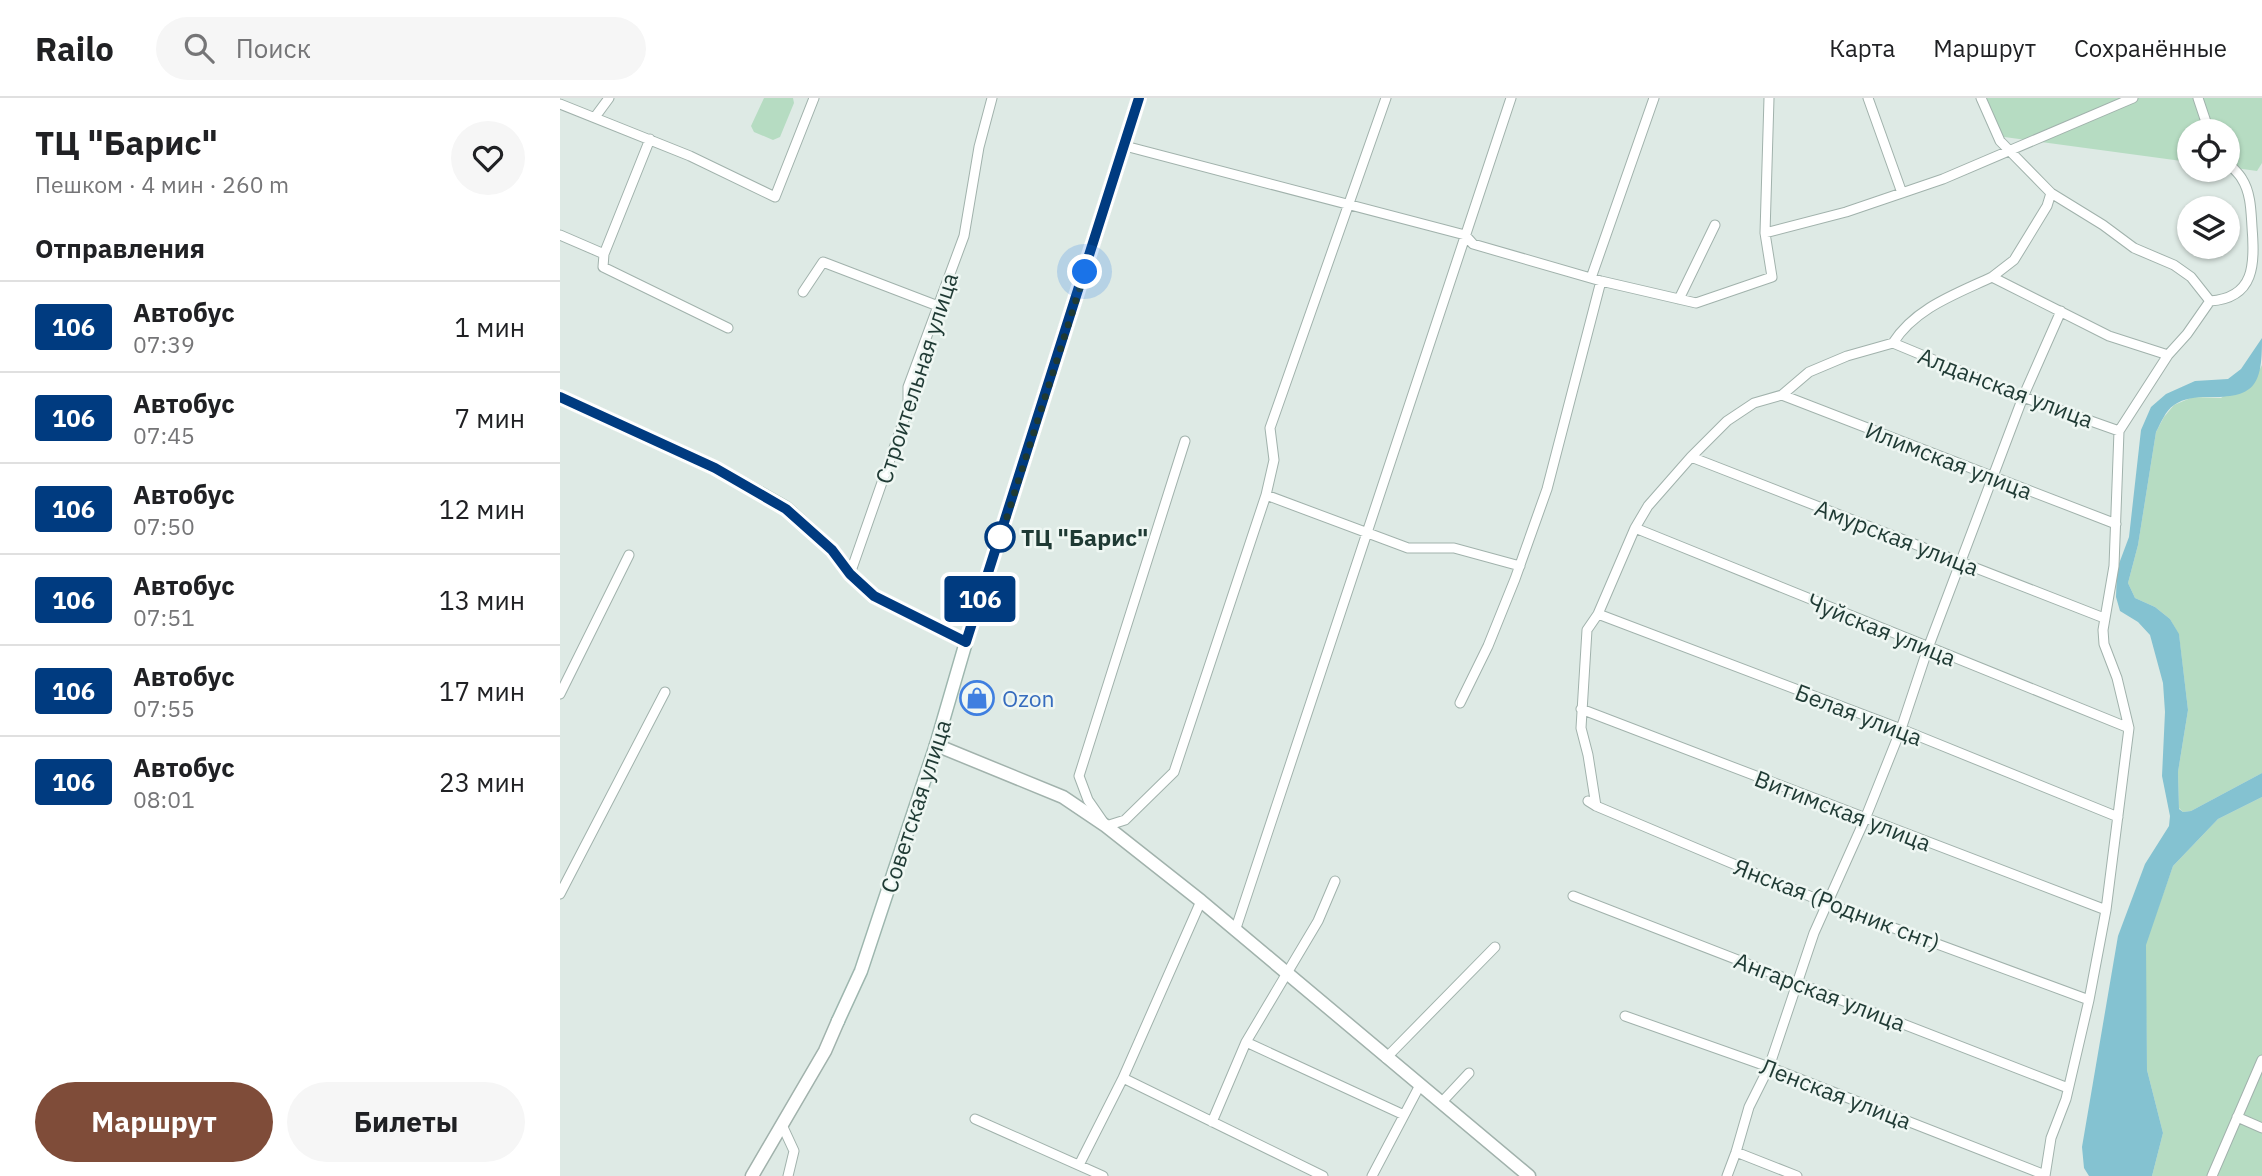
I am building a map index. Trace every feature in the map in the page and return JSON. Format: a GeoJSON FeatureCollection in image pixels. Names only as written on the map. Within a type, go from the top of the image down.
{"type":"FeatureCollection","features":[{"type":"Feature","properties":{"kind":"main road","name":"Советская улица"},"geometry":{"type":"LineString","coordinates":[[752,1176],[825,1051],[861,971],[936,745],[966,642],[1139,98]]}},
{"type":"Feature","properties":{"kind":"main road"},"geometry":{"type":"LineString","coordinates":[[560,397],[715,468],[786,509],[832,550],[850,574],[874,596],[966,642]]}},
{"type":"Feature","properties":{"kind":"main road"},"geometry":{"type":"LineString","coordinates":[[936,745],[1063,797],[1106,826],[1201,901],[1529,1176]]}},
{"type":"Feature","properties":{"kind":"street"},"geometry":{"type":"LineString","coordinates":[[595,117],[609,98]]}},
{"type":"Feature","properties":{"kind":"street"},"geometry":{"type":"LineString","coordinates":[[560,104],[650,139],[775,197],[814,98]]}},
{"type":"Feature","properties":{"kind":"street","name":"Строительная улица"},"geometry":{"type":"LineString","coordinates":[[850,574],[908,408],[908,387],[964,236],[979,147],[992,98]]}},
{"type":"Feature","properties":{"kind":"street"},"geometry":{"type":"LineString","coordinates":[[1185,440],[1079,776],[1088,800],[1106,826],[1125,820],[1174,772],[1266,495],[1274,460],[1270,428],[1386,98]]}},
{"type":"Feature","properties":{"kind":"street"},"geometry":{"type":"LineString","coordinates":[[1235,930],[1511,98]]}},
{"type":"Feature","properties":{"kind":"street"},"geometry":{"type":"LineString","coordinates":[[1460,703],[1488,646],[1547,489],[1596,279],[1654,98]]}},
{"type":"Feature","properties":{"kind":"street"},"geometry":{"type":"LineString","coordinates":[[1125,146],[1465,235],[1473,244],[1596,279],[1696,303],[1772,277],[1765,233],[1769,98]]}},
{"type":"Feature","properties":{"kind":"street"},"geometry":{"type":"LineString","coordinates":[[1868,98],[1902,193]]}},
{"type":"Feature","properties":{"kind":"street"},"geometry":{"type":"LineString","coordinates":[[1980,98],[2000,141],[2050,193],[2103,225],[2134,248],[2174,265],[2191,276],[2210,301]]}},
{"type":"Feature","properties":{"kind":"street"},"geometry":{"type":"LineString","coordinates":[[1765,233],[1805,224],[1943,179],[2133,98]]}},
{"type":"Feature","properties":{"kind":"street"},"geometry":{"type":"LineString","coordinates":[[2198,98],[2205,119]]}},
{"type":"Feature","properties":{"kind":"street"},"geometry":{"type":"LineString","coordinates":[[650,139],[604,254],[603,267],[728,328]]}},
{"type":"Feature","properties":{"kind":"street"},"geometry":{"type":"LineString","coordinates":[[2045,1175],[2051,1138],[2066,1099],[2089,1000],[2106,910],[2129,728],[2118,678],[2104,644],[2104,618],[2114,566],[2119,431],[2168,355],[2187,334],[2210,301],[2233,296],[2242,288],[2253,270],[2250,204],[2240,176]]}},
{"type":"Feature","properties":{"kind":"street"},"geometry":{"type":"LineString","coordinates":[[1581,709],[1587,629],[1598,614],[1635,528],[1648,506],[1691,457],[1727,421],[1754,403],[1782,396],[1809,372],[1847,356],[1893,343],[1902,330],[1926,309],[1992,277],[2014,260],[2046,206],[2050,193]]}},
{"type":"Feature","properties":{"kind":"street"},"geometry":{"type":"LineString","coordinates":[[1679,299],[1715,225]]}},
{"type":"Feature","properties":{"kind":"street"},"geometry":{"type":"LineString","coordinates":[[560,235],[604,254]]}},
{"type":"Feature","properties":{"kind":"street"},"geometry":{"type":"LineString","coordinates":[[803,292],[823,262],[938,306]]}},
{"type":"Feature","properties":{"kind":"street"},"geometry":{"type":"LineString","coordinates":[[1992,277],[2109,335],[2168,355]]}},
{"type":"Feature","properties":{"kind":"street"},"geometry":{"type":"LineString","coordinates":[[1727,1176],[1737,1152],[1749,1107],[1769,1067],[1826,903],[1865,819],[1901,730],[1928,648],[2023,397],[2061,312]]}},
{"type":"Feature","properties":{"kind":"street","name":"Алданская улица"},"geometry":{"type":"LineString","coordinates":[[1893,343],[2023,397],[2119,431]]}},
{"type":"Feature","properties":{"kind":"street","name":"Илимская улица"},"geometry":{"type":"LineString","coordinates":[[1782,396],[2116,524]]}},
{"type":"Feature","properties":{"kind":"street","name":"Амурская улица"},"geometry":{"type":"LineString","coordinates":[[1691,457],[2104,618]]}},
{"type":"Feature","properties":{"kind":"street"},"geometry":{"type":"LineString","coordinates":[[1266,495],[1408,548],[1454,548],[1520,566]]}},
{"type":"Feature","properties":{"kind":"street","name":"Чуйская улица"},"geometry":{"type":"LineString","coordinates":[[1635,528],[2129,728]]}},
{"type":"Feature","properties":{"kind":"street"},"geometry":{"type":"LineString","coordinates":[[560,694],[629,555]]}},
{"type":"Feature","properties":{"kind":"street","name":"Белая улица"},"geometry":{"type":"LineString","coordinates":[[1598,614],[1901,730],[2118,817]]}},
{"type":"Feature","properties":{"kind":"street"},"geometry":{"type":"LineString","coordinates":[[560,894],[665,692]]}},
{"type":"Feature","properties":{"kind":"street","name":"Янская (Родник снт)"},"geometry":{"type":"LineString","coordinates":[[1581,709],[1581,728],[1588,755],[1592,803],[1826,903],[2089,1000]]}},
{"type":"Feature","properties":{"kind":"street","name":"Витимская улица"},"geometry":{"type":"LineString","coordinates":[[1581,709],[2106,910]]}},
{"type":"Feature","properties":{"kind":"street"},"geometry":{"type":"LineString","coordinates":[[1212,1122],[1247,1042],[1318,921],[1335,881]]}},
{"type":"Feature","properties":{"kind":"street","name":"Ангарская улица"},"geometry":{"type":"LineString","coordinates":[[1573,896],[2068,1088]]}},
{"type":"Feature","properties":{"kind":"street"},"geometry":{"type":"LineString","coordinates":[[1079,1165],[1123,1078],[1201,901]]}},
{"type":"Feature","properties":{"kind":"street"},"geometry":{"type":"LineString","coordinates":[[1386,1058],[1495,947]]}},
{"type":"Feature","properties":{"kind":"street","name":"Ленская улица"},"geometry":{"type":"LineString","coordinates":[[1625,1016],[1769,1067],[2045,1175]]}},
{"type":"Feature","properties":{"kind":"street"},"geometry":{"type":"LineString","coordinates":[[1247,1042],[1405,1115]]}},
{"type":"Feature","properties":{"kind":"street"},"geometry":{"type":"LineString","coordinates":[[2214,1175],[2262,1060]]}},
{"type":"Feature","properties":{"kind":"street"},"geometry":{"type":"LineString","coordinates":[[1441,1102],[1469,1073]]}},
{"type":"Feature","properties":{"kind":"street"},"geometry":{"type":"LineString","coordinates":[[1123,1078],[1323,1176]]}},
{"type":"Feature","properties":{"kind":"street"},"geometry":{"type":"LineString","coordinates":[[1372,1176],[1420,1085]]}},
{"type":"Feature","properties":{"kind":"street"},"geometry":{"type":"LineString","coordinates":[[2237,1117],[2262,1128]]}},
{"type":"Feature","properties":{"kind":"street"},"geometry":{"type":"LineString","coordinates":[[975,1119],[1103,1176]]}},
{"type":"Feature","properties":{"kind":"street"},"geometry":{"type":"LineString","coordinates":[[782,1125],[794,1151],[788,1176]]}},
{"type":"Feature","properties":{"kind":"street"},"geometry":{"type":"LineString","coordinates":[[1737,1152],[1797,1176]]}},
{"type":"Feature","properties":{"kind":"green space"},"geometry":{"type":"Polygon","coordinates":[[[764,98],[793,98],[794,103],[780,137],[773,140],[754,132],[751,126],[764,98]]]}},
{"type":"Feature","properties":{"kind":"green space"},"geometry":{"type":"Polygon","coordinates":[[[1985,98],[2262,98],[2262,163],[2257,171],[2240,169],[2240,119],[2177,119],[2177,160],[1997,136],[1985,98]]]}},
{"type":"Feature","properties":{"kind":"green space"},"geometry":{"type":"Polygon","coordinates":[[[2262,365],[2262,773],[2191,811],[2183,812],[2179,808],[2178,772],[2188,710],[2179,635],[2170,619],[2155,607],[2135,598],[2128,583],[2138,545],[2156,432],[2164,417],[2174,405],[2193,397],[2221,398],[2262,365]]]}},
{"type":"Feature","properties":{"kind":"green space"},"geometry":{"type":"Polygon","coordinates":[[[2262,797],[2262,1176],[2152,1176],[2163,1133],[2147,1070],[2145,945],[2173,866],[2218,819],[2262,797]]]}},
{"type":"Feature","properties":{"kind":"water"},"geometry":{"type":"Polygon","coordinates":[[[2262,338],[2258,378],[2253,386],[2236,395],[2186,399],[2171,408],[2164,417],[2156,432],[2138,545],[2128,583],[2135,598],[2155,607],[2170,619],[2179,634],[2188,710],[2178,772],[2179,809],[2183,812],[2191,811],[2262,773],[2262,797],[2218,819],[2173,866],[2146,945],[2147,1070],[2163,1133],[2152,1176],[2089,1176],[2084,1168],[2082,1147],[2118,936],[2145,864],[2169,826],[2170,816],[2162,776],[2165,712],[2163,683],[2150,635],[2138,622],[2120,611],[2116,597],[2117,569],[2129,537],[2141,430],[2151,407],[2166,394],[2195,381],[2228,379],[2241,369],[2262,338]]]}},
{"type":"Feature","properties":{"kind":"bus line","name":"106"},"geometry":{"type":"LineString","coordinates":[[560,397],[715,468],[786,509],[832,550],[850,574],[874,596],[966,642],[1139,98]]}},
{"type":"Feature","properties":{"kind":"place","name":"ТЦ \"Барис\""},"geometry":{"type":"Point","coordinates":[1000,537]}},
{"type":"Feature","properties":{"kind":"place","name":"Ozon"},"geometry":{"type":"Point","coordinates":[977,698]}},
{"type":"Feature","properties":{"kind":"route"},"geometry":{"type":"LineString","coordinates":[[1000,537],[998,545],[1085,272]]}}]}
